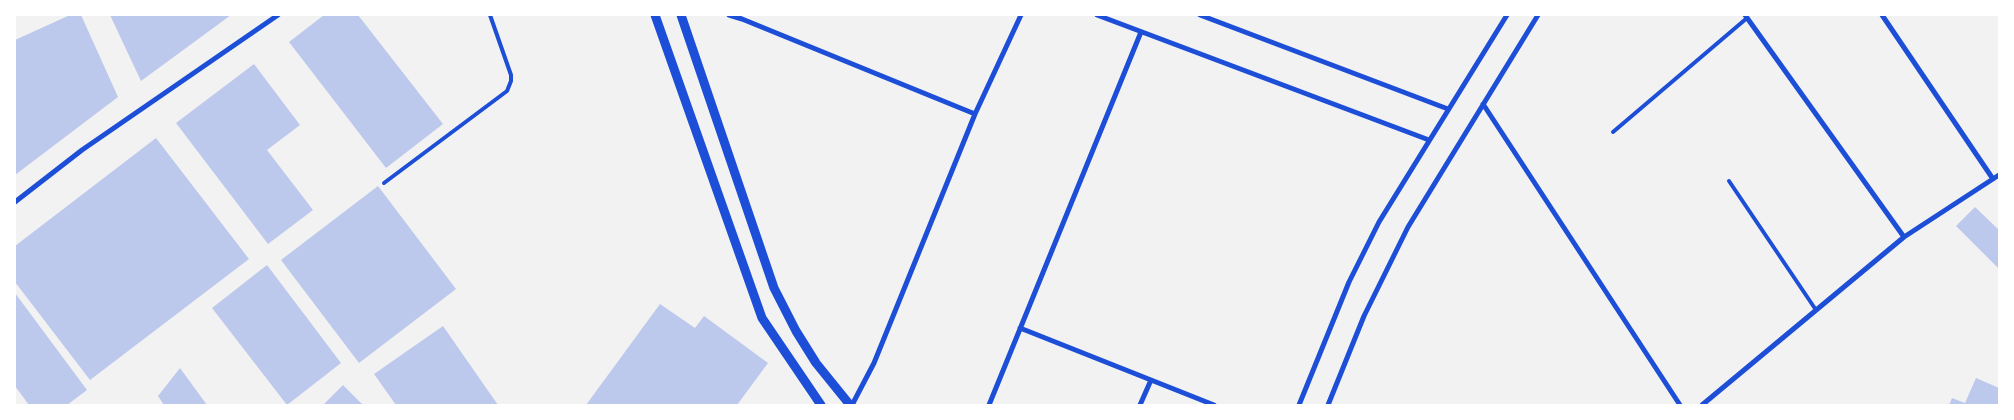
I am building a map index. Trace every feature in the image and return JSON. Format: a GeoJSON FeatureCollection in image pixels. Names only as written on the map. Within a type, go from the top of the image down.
{"type":"FeatureCollection","features":[{"type":"Feature","properties":{"kind":"street"},"geometry":{"type":"LineString","coordinates":[[15,202],[82,150],[278,15]]}},
{"type":"Feature","properties":{"kind":"street"},"geometry":{"type":"LineString","coordinates":[[655,15],[762,318],[821,405]]}},
{"type":"Feature","properties":{"kind":"street"},"geometry":{"type":"LineString","coordinates":[[681,15],[774,288],[796,331],[816,363],[851,405],[874,363],[975,114],[1021,15]]}},
{"type":"Feature","properties":{"kind":"street"},"geometry":{"type":"LineString","coordinates":[[729,15],[975,114]]}},
{"type":"Feature","properties":{"kind":"street"},"geometry":{"type":"LineString","coordinates":[[1097,15],[1429,140]]}},
{"type":"Feature","properties":{"kind":"street"},"geometry":{"type":"LineString","coordinates":[[1200,15],[1448,110]]}},
{"type":"Feature","properties":{"kind":"street"},"geometry":{"type":"LineString","coordinates":[[1299,405],[1349,282],[1379,222],[1507,15]]}},
{"type":"Feature","properties":{"kind":"street"},"geometry":{"type":"LineString","coordinates":[[1328,405],[1364,316],[1408,227],[1538,15]]}},
{"type":"Feature","properties":{"kind":"street"},"geometry":{"type":"LineString","coordinates":[[1882,15],[1993,179]]}},
{"type":"Feature","properties":{"kind":"street"},"geometry":{"type":"LineString","coordinates":[[1748,16],[1904,237]]}},
{"type":"Feature","properties":{"kind":"street"},"geometry":{"type":"LineString","coordinates":[[989,405],[1141,32]]}},
{"type":"Feature","properties":{"kind":"street"},"geometry":{"type":"LineString","coordinates":[[1483,104],[1680,405]]}},
{"type":"Feature","properties":{"kind":"street"},"geometry":{"type":"LineString","coordinates":[[1702,405],[1904,237],[1999,175]]}},
{"type":"Feature","properties":{"kind":"street"},"geometry":{"type":"LineString","coordinates":[[1020,328],[1214,405]]}},
{"type":"Feature","properties":{"kind":"street"},"geometry":{"type":"LineString","coordinates":[[1140,405],[1150,380]]}},
{"type":"Feature","properties":{"kind":"lane"},"geometry":{"type":"LineString","coordinates":[[384,183],[507,91],[511,75],[490,15]]}},
{"type":"Feature","properties":{"kind":"lane"},"geometry":{"type":"LineString","coordinates":[[1613,132],[1748,16]]}},
{"type":"Feature","properties":{"kind":"lane"},"geometry":{"type":"LineString","coordinates":[[1729,181],[1816,310]]}},
{"type":"Feature","properties":{"kind":"building"},"geometry":{"type":"Polygon","coordinates":[[[70,15],[81,15],[118,97],[15,175],[15,40],[70,15]]]}},
{"type":"Feature","properties":{"kind":"building"},"geometry":{"type":"Polygon","coordinates":[[[110,15],[231,15],[141,81],[110,15]]]}},
{"type":"Feature","properties":{"kind":"building"},"geometry":{"type":"Polygon","coordinates":[[[324,15],[358,15],[443,124],[386,168],[289,42],[324,15]]]}},
{"type":"Feature","properties":{"kind":"building"},"geometry":{"type":"Polygon","coordinates":[[[254,64],[300,125],[267,150],[313,210],[268,244],[176,123],[254,64]]]}},
{"type":"Feature","properties":{"kind":"building"},"geometry":{"type":"Polygon","coordinates":[[[156,138],[249,259],[90,380],[15,282],[15,246],[156,138]]]}},
{"type":"Feature","properties":{"kind":"building"},"geometry":{"type":"Polygon","coordinates":[[[378,186],[456,289],[359,363],[281,260],[378,186]]]}},
{"type":"Feature","properties":{"kind":"building"},"geometry":{"type":"Polygon","coordinates":[[[1975,207],[1999,230],[1999,269],[1956,226],[1975,207]]]}},
{"type":"Feature","properties":{"kind":"building"},"geometry":{"type":"Polygon","coordinates":[[[267,265],[341,363],[287,405],[212,308],[267,265]]]}},
{"type":"Feature","properties":{"kind":"building"},"geometry":{"type":"Polygon","coordinates":[[[15,293],[87,390],[67,405],[29,405],[15,386],[15,293]]]}},
{"type":"Feature","properties":{"kind":"building"},"geometry":{"type":"Polygon","coordinates":[[[660,304],[695,328],[704,316],[768,363],[737,405],[586,405],[660,304]]]}},
{"type":"Feature","properties":{"kind":"building"},"geometry":{"type":"Polygon","coordinates":[[[443,326],[498,405],[396,405],[374,374],[443,326]]]}},
{"type":"Feature","properties":{"kind":"building"},"geometry":{"type":"Polygon","coordinates":[[[180,368],[207,405],[164,405],[158,396],[180,368]]]}},
{"type":"Feature","properties":{"kind":"building"},"geometry":{"type":"Polygon","coordinates":[[[1976,378],[1999,388],[1999,405],[1949,405],[1952,398],[1965,403],[1976,378]]]}},
{"type":"Feature","properties":{"kind":"building"},"geometry":{"type":"Polygon","coordinates":[[[343,385],[363,405],[323,405],[343,385]]]}}]}
